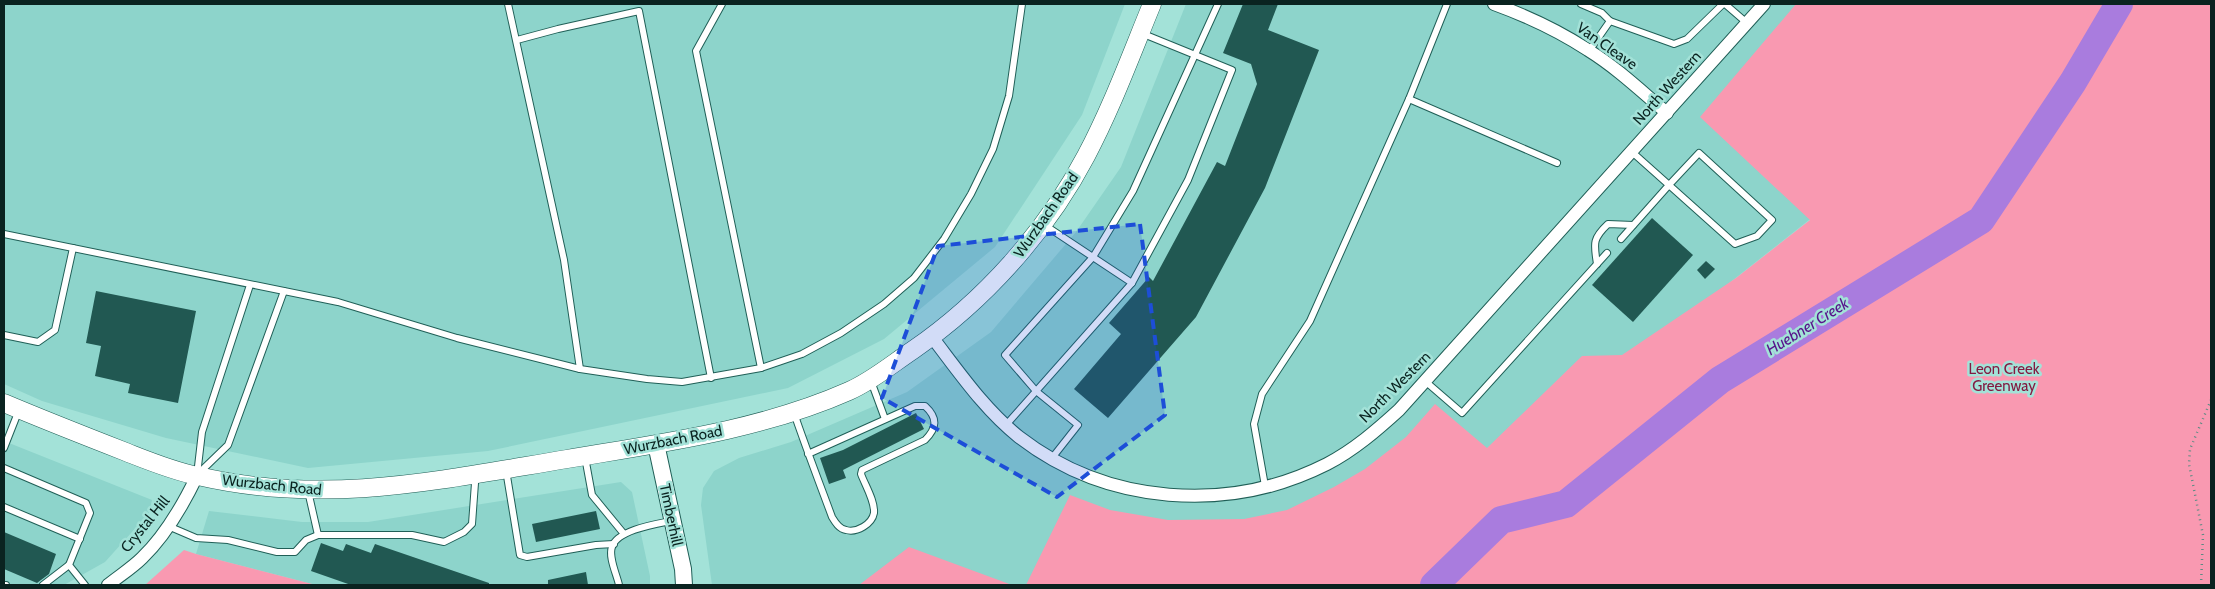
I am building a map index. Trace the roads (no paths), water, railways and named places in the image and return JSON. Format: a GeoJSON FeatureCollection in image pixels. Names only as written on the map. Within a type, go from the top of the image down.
{"type":"FeatureCollection","features":[{"type":"Feature","properties":{"kind":"main road","name":"Wurzbach Road"},"geometry":{"type":"LineString","coordinates":[[11,406],[151,461],[197,476],[246,485],[308,491],[344,491],[405,486],[656,444],[750,425],[794,412],[852,390],[932,337],[956,317],[1018,256],[1085,159],[1109,110],[1152,4]]}},
{"type":"Feature","properties":{"kind":"street","name":"Van Cleave"},"geometry":{"type":"LineString","coordinates":[[1494,4],[1552,29],[1590,51],[1625,76],[1667,113]]}},
{"type":"Feature","properties":{"kind":"street","name":"North Western"},"geometry":{"type":"LineString","coordinates":[[932,337],[976,395],[1006,425],[1052,458],[1097,480],[1155,494],[1185,497],[1214,496],[1265,488],[1301,476],[1354,448],[1392,416],[1764,4]]}},
{"type":"Feature","properties":{"kind":"street","name":"Timberhill"},"geometry":{"type":"LineString","coordinates":[[656,444],[673,521],[684,585]]}},
{"type":"Feature","properties":{"kind":"street","name":"Crystal Hill"},"geometry":{"type":"LineString","coordinates":[[108,585],[142,558],[182,507],[197,476]]}},
{"type":"Feature","properties":{"kind":"lane"},"geometry":{"type":"LineString","coordinates":[[508,4],[564,260],[580,369]]}},
{"type":"Feature","properties":{"kind":"lane"},"geometry":{"type":"LineString","coordinates":[[722,4],[696,51],[761,368]]}},
{"type":"Feature","properties":{"kind":"lane"},"geometry":{"type":"LineString","coordinates":[[4,234],[338,302],[456,338],[580,369],[682,382],[761,368],[809,350],[841,333],[884,304],[914,278],[944,239],[971,194],[993,149],[1009,96],[1022,4]]}},
{"type":"Feature","properties":{"kind":"lane"},"geometry":{"type":"LineString","coordinates":[[1052,458],[1078,425],[1036,391],[1005,355],[1093,257],[1133,192],[1218,4]]}},
{"type":"Feature","properties":{"kind":"lane"},"geometry":{"type":"LineString","coordinates":[[1265,488],[1254,424],[1262,394],[1310,320],[1409,100],[1447,4]]}},
{"type":"Feature","properties":{"kind":"lane"},"geometry":{"type":"LineString","coordinates":[[1581,4],[1602,12],[1610,21],[1674,44],[1687,39],[1724,4],[1747,23]]}},
{"type":"Feature","properties":{"kind":"lane"},"geometry":{"type":"LineString","coordinates":[[517,40],[639,11],[711,378]]}},
{"type":"Feature","properties":{"kind":"lane"},"geometry":{"type":"LineString","coordinates":[[1590,51],[1610,21]]}},
{"type":"Feature","properties":{"kind":"lane"},"geometry":{"type":"LineString","coordinates":[[1006,425],[1132,283],[1188,180],[1232,70],[1140,33]]}},
{"type":"Feature","properties":{"kind":"lane"},"geometry":{"type":"LineString","coordinates":[[1409,100],[1556,163]]}},
{"type":"Feature","properties":{"kind":"lane"},"geometry":{"type":"LineString","coordinates":[[1621,239],[1669,185],[1699,153],[1772,220],[1757,236],[1734,244],[1669,185],[1632,152]]}},
{"type":"Feature","properties":{"kind":"lane"},"geometry":{"type":"LineString","coordinates":[[1042,223],[1132,283]]}},
{"type":"Feature","properties":{"kind":"lane"},"geometry":{"type":"LineString","coordinates":[[1597,264],[1594,242],[1600,232],[1608,224],[1633,225]]}},
{"type":"Feature","properties":{"kind":"lane"},"geometry":{"type":"LineString","coordinates":[[4,335],[38,342],[55,330],[73,248]]}},
{"type":"Feature","properties":{"kind":"lane"},"geometry":{"type":"LineString","coordinates":[[1425,381],[1462,413],[1607,253]]}},
{"type":"Feature","properties":{"kind":"lane"},"geometry":{"type":"LineString","coordinates":[[197,476],[202,432],[250,284]]}},
{"type":"Feature","properties":{"kind":"lane"},"geometry":{"type":"LineString","coordinates":[[197,476],[228,445],[284,291]]}},
{"type":"Feature","properties":{"kind":"lane"},"geometry":{"type":"LineString","coordinates":[[870,379],[886,420]]}},
{"type":"Feature","properties":{"kind":"lane"},"geometry":{"type":"LineString","coordinates":[[4,448],[11,406]]}},
{"type":"Feature","properties":{"kind":"lane"},"geometry":{"type":"LineString","coordinates":[[794,412],[808,454],[832,517],[837,525],[845,530],[857,531],[867,525],[874,514],[861,474],[862,470],[925,440],[933,432],[936,422],[934,414],[926,406],[915,406],[808,454]]}},
{"type":"Feature","properties":{"kind":"lane"},"geometry":{"type":"LineString","coordinates":[[584,456],[592,495],[624,534]]}},
{"type":"Feature","properties":{"kind":"lane"},"geometry":{"type":"LineString","coordinates":[[4,468],[86,503],[90,513],[68,565],[43,585]]}},
{"type":"Feature","properties":{"kind":"lane"},"geometry":{"type":"LineString","coordinates":[[506,469],[520,555],[527,557],[596,545],[614,544]]}},
{"type":"Feature","properties":{"kind":"lane"},"geometry":{"type":"LineString","coordinates":[[168,526],[196,538],[228,540],[277,552],[295,552],[306,540],[318,535],[412,535],[444,542],[464,532],[472,524],[475,483]]}},
{"type":"Feature","properties":{"kind":"lane"},"geometry":{"type":"LineString","coordinates":[[308,491],[318,535]]}},
{"type":"Feature","properties":{"kind":"lane"},"geometry":{"type":"LineString","coordinates":[[4,507],[80,539]]}},
{"type":"Feature","properties":{"kind":"lane"},"geometry":{"type":"LineString","coordinates":[[619,585],[611,554],[614,544],[624,534],[646,526],[673,521]]}},
{"type":"Feature","properties":{"kind":"lane"},"geometry":{"type":"LineString","coordinates":[[68,565],[85,585]]}},
{"type":"Feature","properties":{"kind":"waterway","name":"Huebner Creek"},"geometry":{"type":"LineString","coordinates":[[1434,585],[1501,520],[1566,504],[1720,380],[1981,220],[2073,82],[2119,4]]}},
{"type":"Feature","properties":{"kind":"park label","name":"Leon Creek Greenway"},"geometry":{"type":"Point","coordinates":[2004,378]}}]}
